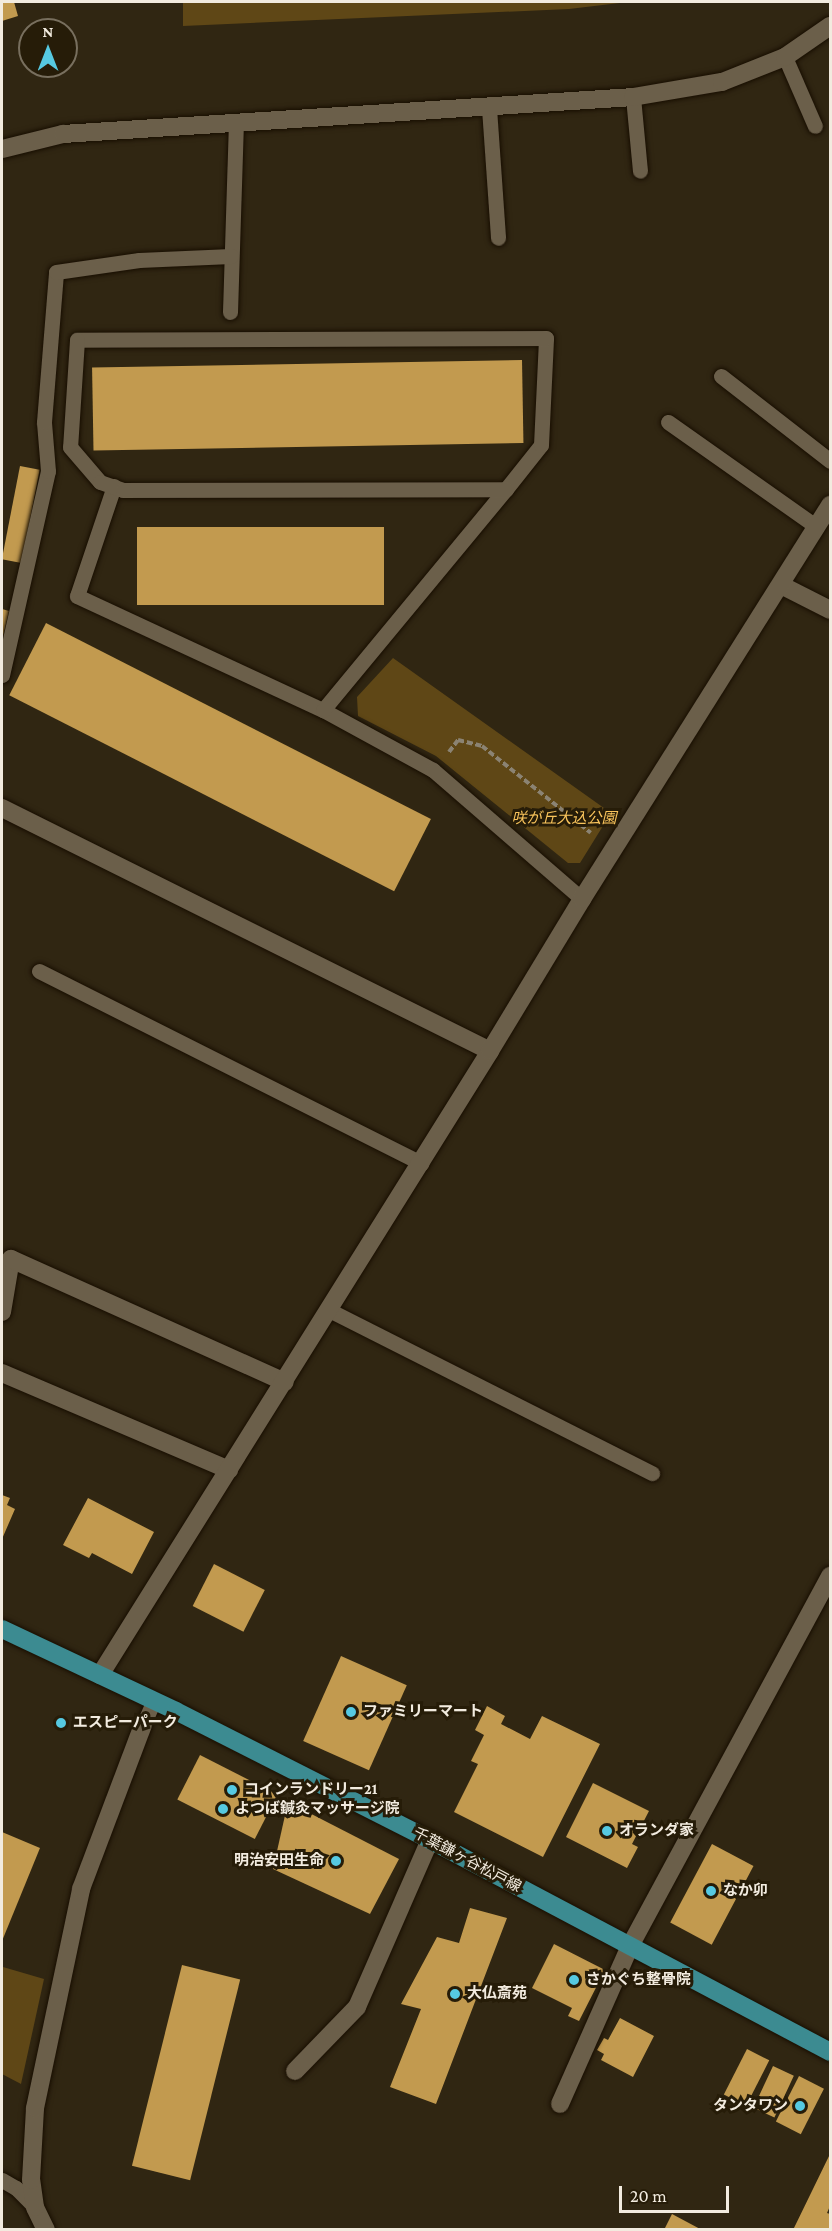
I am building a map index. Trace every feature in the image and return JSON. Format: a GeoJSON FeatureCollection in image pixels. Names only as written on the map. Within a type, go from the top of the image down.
{"type":"FeatureCollection","features":[{"type":"Feature","properties":{"kind":"main road","name":"千葉鎌ヶ谷松戸線"},"geometry":{"type":"LineString","coordinates":[[2,1629],[154,1700],[430,1840],[831,2052]]}},
{"type":"Feature","properties":{"kind":"street"},"geometry":{"type":"LineString","coordinates":[[2,149],[63,134],[202,123],[236,123],[633,98],[722,82],[785,57],[831,26]]}},
{"type":"Feature","properties":{"kind":"street"},"geometry":{"type":"LineString","coordinates":[[100,1675],[490,1052],[582,898],[831,505]]}},
{"type":"Feature","properties":{"kind":"street"},"geometry":{"type":"LineString","coordinates":[[781,585],[831,610]]}},
{"type":"Feature","properties":{"kind":"street"},"geometry":{"type":"LineString","coordinates":[[2,808],[490,1052]]}},
{"type":"Feature","properties":{"kind":"street"},"geometry":{"type":"LineString","coordinates":[[2,1312],[11,1259],[285,1382]]}},
{"type":"Feature","properties":{"kind":"street"},"geometry":{"type":"LineString","coordinates":[[2,1373],[229,1470]]}},
{"type":"Feature","properties":{"kind":"street"},"geometry":{"type":"LineString","coordinates":[[560,2104],[630,1946],[831,1576]]}},
{"type":"Feature","properties":{"kind":"street"},"geometry":{"type":"LineString","coordinates":[[46,2229],[35,2207],[31,2180],[32,2127],[81,1889],[143,1725]]}},
{"type":"Feature","properties":{"kind":"street"},"geometry":{"type":"LineString","coordinates":[[296,2072],[357,2007],[430,1840]]}},
{"type":"Feature","properties":{"kind":"lane"},"geometry":{"type":"LineString","coordinates":[[785,57],[815,126]]}},
{"type":"Feature","properties":{"kind":"lane"},"geometry":{"type":"LineString","coordinates":[[633,98],[640,171]]}},
{"type":"Feature","properties":{"kind":"lane"},"geometry":{"type":"LineString","coordinates":[[489,108],[498,237]]}},
{"type":"Feature","properties":{"kind":"lane"},"geometry":{"type":"LineString","coordinates":[[230,312],[236,123]]}},
{"type":"Feature","properties":{"kind":"lane"},"geometry":{"type":"LineString","coordinates":[[2,675],[48,471],[44,422],[56,272],[139,260],[231,256]]}},
{"type":"Feature","properties":{"kind":"lane"},"geometry":{"type":"LineString","coordinates":[[323,710],[506,489],[541,446],[546,338],[77,340],[70,447],[100,482],[123,490],[506,489]]}},
{"type":"Feature","properties":{"kind":"lane"},"geometry":{"type":"LineString","coordinates":[[721,376],[831,461]]}},
{"type":"Feature","properties":{"kind":"lane"},"geometry":{"type":"LineString","coordinates":[[668,422],[817,527]]}},
{"type":"Feature","properties":{"kind":"lane"},"geometry":{"type":"LineString","coordinates":[[114,486],[77,596],[323,710],[433,770],[582,898]]}},
{"type":"Feature","properties":{"kind":"lane"},"geometry":{"type":"LineString","coordinates":[[39,971],[421,1163]]}},
{"type":"Feature","properties":{"kind":"lane"},"geometry":{"type":"LineString","coordinates":[[329,1310],[652,1473]]}},
{"type":"Feature","properties":{"kind":"lane"},"geometry":{"type":"LineString","coordinates":[[143,1725],[154,1700]]}},
{"type":"Feature","properties":{"kind":"lane"},"geometry":{"type":"LineString","coordinates":[[2,2180],[16,2188],[35,2207]]}},
{"type":"Feature","properties":{"kind":"path"},"geometry":{"type":"LineString","coordinates":[[433,770],[458,740],[482,746],[612,850]]}},
{"type":"Feature","properties":{"kind":"green space"},"geometry":{"type":"Polygon","coordinates":[[[183,2],[628,2],[569,9],[183,26],[183,2]]]}},
{"type":"Feature","properties":{"kind":"green space","name":"咲が丘大込公園"},"geometry":{"type":"Polygon","coordinates":[[[393,658],[611,813],[580,863],[568,863],[436,756],[358,716],[357,697],[393,658]]]}},
{"type":"Feature","properties":{"kind":"green space"},"geometry":{"type":"Polygon","coordinates":[[[3,1967],[44,1979],[21,2084],[2,2074],[3,1967]]]}},
{"type":"Feature","properties":{"kind":"building"},"geometry":{"type":"Polygon","coordinates":[[[2,2],[14,2],[18,16],[2,21],[2,2]]]}},
{"type":"Feature","properties":{"kind":"building"},"geometry":{"type":"Polygon","coordinates":[[[522,360],[523,443],[94,450],[92,368],[522,360]]]}},
{"type":"Feature","properties":{"kind":"building"},"geometry":{"type":"Polygon","coordinates":[[[20,466],[40,470],[22,563],[2,559],[20,466]]]}},
{"type":"Feature","properties":{"kind":"building"},"geometry":{"type":"Polygon","coordinates":[[[137,527],[384,527],[384,605],[137,605],[137,527]]]}},
{"type":"Feature","properties":{"kind":"building"},"geometry":{"type":"Polygon","coordinates":[[[2,609],[9,611],[2,641],[2,609]]]}},
{"type":"Feature","properties":{"kind":"building"},"geometry":{"type":"Polygon","coordinates":[[[46,623],[431,819],[394,891],[9,695],[46,623]]]}},
{"type":"Feature","properties":{"kind":"building"},"geometry":{"type":"Polygon","coordinates":[[[2,1495],[10,1498],[7,1505],[15,1509],[2,1539],[2,1495]]]}},
{"type":"Feature","properties":{"kind":"building"},"geometry":{"type":"Polygon","coordinates":[[[88,1498],[154,1532],[132,1574],[92,1553],[89,1558],[63,1545],[88,1498]]]}},
{"type":"Feature","properties":{"kind":"building"},"geometry":{"type":"Polygon","coordinates":[[[214,1564],[265,1590],[243,1632],[193,1606],[214,1564]]]}},
{"type":"Feature","properties":{"kind":"building"},"geometry":{"type":"Polygon","coordinates":[[[341,1656],[407,1685],[369,1770],[303,1741],[341,1656]]]}},
{"type":"Feature","properties":{"kind":"building"},"geometry":{"type":"Polygon","coordinates":[[[487,1706],[505,1716],[501,1724],[530,1739],[542,1716],[600,1744],[543,1857],[454,1812],[478,1764],[471,1761],[484,1735],[475,1730],[487,1706]]]}},
{"type":"Feature","properties":{"kind":"building"},"geometry":{"type":"Polygon","coordinates":[[[200,1755],[278,1794],[255,1839],[177,1800],[200,1755]]]}},
{"type":"Feature","properties":{"kind":"building"},"geometry":{"type":"Polygon","coordinates":[[[593,1783],[649,1811],[632,1844],[638,1847],[627,1868],[566,1837],[593,1783]]]}},
{"type":"Feature","properties":{"kind":"building"},"geometry":{"type":"Polygon","coordinates":[[[288,1802],[399,1859],[370,1914],[273,1869],[288,1802]]]}},
{"type":"Feature","properties":{"kind":"building"},"geometry":{"type":"Polygon","coordinates":[[[2,1832],[40,1848],[2,1941],[2,1832]]]}},
{"type":"Feature","properties":{"kind":"building"},"geometry":{"type":"Polygon","coordinates":[[[712,1844],[753,1866],[712,1945],[670,1923],[712,1844]]]}},
{"type":"Feature","properties":{"kind":"building"},"geometry":{"type":"Polygon","coordinates":[[[470,1908],[507,1918],[436,2104],[390,2087],[421,2009],[401,2004],[437,1937],[459,1943],[470,1908]]]}},
{"type":"Feature","properties":{"kind":"building"},"geometry":{"type":"Polygon","coordinates":[[[554,1944],[605,1970],[579,2021],[568,2016],[572,2008],[532,1988],[554,1944]]]}},
{"type":"Feature","properties":{"kind":"building"},"geometry":{"type":"Polygon","coordinates":[[[182,1965],[240,1980],[190,2180],[132,2166],[182,1965]]]}},
{"type":"Feature","properties":{"kind":"building"},"geometry":{"type":"Polygon","coordinates":[[[620,2018],[654,2036],[633,2077],[601,2060],[604,2054],[597,2050],[604,2038],[608,2040],[620,2018]]]}},
{"type":"Feature","properties":{"kind":"building"},"geometry":{"type":"Polygon","coordinates":[[[747,2049],[769,2060],[746,2106],[724,2094],[747,2049]]]}},
{"type":"Feature","properties":{"kind":"building"},"geometry":{"type":"Polygon","coordinates":[[[773,2066],[794,2076],[774,2117],[754,2108],[773,2066]]]}},
{"type":"Feature","properties":{"kind":"building"},"geometry":{"type":"Polygon","coordinates":[[[799,2076],[824,2089],[801,2134],[776,2121],[799,2076]]]}},
{"type":"Feature","properties":{"kind":"building"},"geometry":{"type":"Polygon","coordinates":[[[830,2154],[830,2206],[827,2213],[830,2214],[830,2230],[793,2230],[830,2154]]]}},
{"type":"Feature","properties":{"kind":"building"},"geometry":{"type":"Polygon","coordinates":[[[672,2214],[702,2230],[664,2230],[672,2214]]]}},
{"type":"Feature","properties":{"kind":"place","name":"ファミリーマート"},"geometry":{"type":"Point","coordinates":[351,1712]}},
{"type":"Feature","properties":{"kind":"place","name":"エスピーパーク"},"geometry":{"type":"Point","coordinates":[61,1723]}},
{"type":"Feature","properties":{"kind":"place","name":"コインランドリー21"},"geometry":{"type":"Point","coordinates":[232,1790]}},
{"type":"Feature","properties":{"kind":"place","name":"よつば鍼灸マッサージ院"},"geometry":{"type":"Point","coordinates":[223,1809]}},
{"type":"Feature","properties":{"kind":"place","name":"オランダ家"},"geometry":{"type":"Point","coordinates":[607,1831]}},
{"type":"Feature","properties":{"kind":"place","name":"明治安田生命"},"geometry":{"type":"Point","coordinates":[336,1861]}},
{"type":"Feature","properties":{"kind":"place","name":"なか卯"},"geometry":{"type":"Point","coordinates":[711,1891]}},
{"type":"Feature","properties":{"kind":"place","name":"さかぐち整骨院"},"geometry":{"type":"Point","coordinates":[574,1980]}},
{"type":"Feature","properties":{"kind":"place","name":"大仏斎苑"},"geometry":{"type":"Point","coordinates":[455,1994]}},
{"type":"Feature","properties":{"kind":"place","name":"タンタワン"},"geometry":{"type":"Point","coordinates":[800,2106]}}]}
